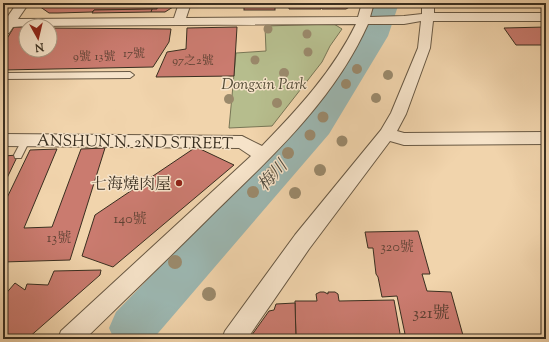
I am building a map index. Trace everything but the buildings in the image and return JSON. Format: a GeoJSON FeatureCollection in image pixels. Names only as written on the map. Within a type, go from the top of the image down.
{"type":"FeatureCollection","features":[{"type":"Feature","properties":{"kind":"street"},"geometry":{"type":"LineString","coordinates":[[3,33],[6,23],[23,3]]}},
{"type":"Feature","properties":{"kind":"street"},"geometry":{"type":"LineString","coordinates":[[179,21],[185,3]]}},
{"type":"Feature","properties":{"kind":"street"},"geometry":{"type":"LineString","coordinates":[[69,339],[263,155],[285,132],[324,86],[370,20],[368,3]]}},
{"type":"Feature","properties":{"kind":"street"},"geometry":{"type":"LineString","coordinates":[[6,23],[404,20],[428,10],[546,17]]}},
{"type":"Feature","properties":{"kind":"street"},"geometry":{"type":"LineString","coordinates":[[233,339],[302,242],[387,134],[398,114],[424,48],[428,10]]}},
{"type":"Feature","properties":{"kind":"street"},"geometry":{"type":"LineString","coordinates":[[387,134],[404,139],[546,138]]}},
{"type":"Feature","properties":{"kind":"street","name":"ANSHUN N. 2ND STREET"},"geometry":{"type":"LineString","coordinates":[[3,140],[242,142],[263,155]]}},
{"type":"Feature","properties":{"kind":"lane"},"geometry":{"type":"LineString","coordinates":[[3,76],[130,75]]}},
{"type":"Feature","properties":{"kind":"lane"},"geometry":{"type":"LineString","coordinates":[[18,155],[26,140]]}},
{"type":"Feature","properties":{"kind":"green space","name":"Dongxin Park"},"geometry":{"type":"Polygon","coordinates":[[[334,24],[342,29],[330,46],[322,62],[272,126],[229,128],[236,53],[266,51],[265,26],[334,24]]]}},
{"type":"Feature","properties":{"kind":"waterway","name":"梅川"},"geometry":{"type":"LineString","coordinates":[[132,328],[318,125],[375,36],[387,3]]}},
{"type":"Feature","properties":{"kind":"place","name":"七海燒肉屋"},"geometry":{"type":"Point","coordinates":[179,183]}}]}
